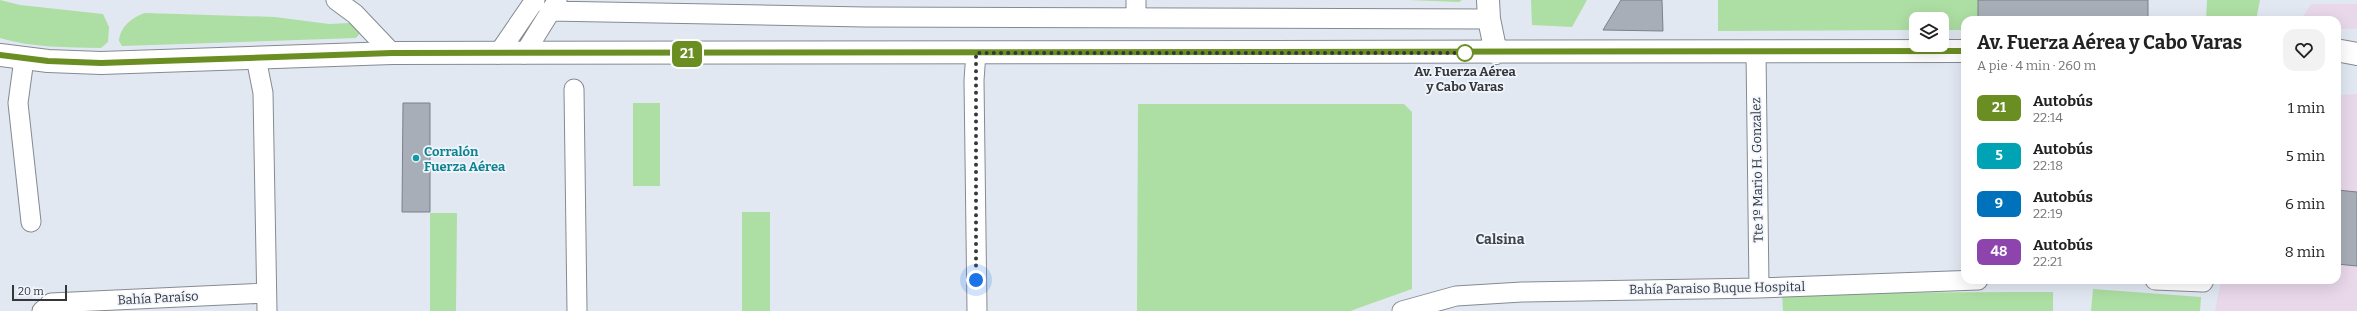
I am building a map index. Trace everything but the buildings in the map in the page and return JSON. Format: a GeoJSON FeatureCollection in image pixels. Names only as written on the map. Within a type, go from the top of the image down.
{"type":"FeatureCollection","features":[{"type":"Feature","properties":{"kind":"main road"},"geometry":{"type":"LineString","coordinates":[[1489,10],[1496,53]]}},
{"type":"Feature","properties":{"kind":"main road"},"geometry":{"type":"LineString","coordinates":[[0,55],[24,59],[101,63],[392,53],[1496,53],[1961,51]]}},
{"type":"Feature","properties":{"kind":"street"},"geometry":{"type":"LineString","coordinates":[[336,0],[355,14],[392,53]]}},
{"type":"Feature","properties":{"kind":"street"},"geometry":{"type":"LineString","coordinates":[[524,54],[547,4]]}},
{"type":"Feature","properties":{"kind":"street"},"geometry":{"type":"LineString","coordinates":[[498,54],[547,4],[873,17],[1136,9],[1489,10]]}},
{"type":"Feature","properties":{"kind":"street","name":"Tte 1º Mario H. Gonzalez"},"geometry":{"type":"LineString","coordinates":[[1756,52],[1759,288]]}},
{"type":"Feature","properties":{"kind":"street"},"geometry":{"type":"LineString","coordinates":[[976,53],[977,311]]}},
{"type":"Feature","properties":{"kind":"street"},"geometry":{"type":"LineString","coordinates":[[256,58],[262,93],[266,302]]}},
{"type":"Feature","properties":{"kind":"street"},"geometry":{"type":"LineString","coordinates":[[24,59],[18,103],[31,222]]}},
{"type":"Feature","properties":{"kind":"street"},"geometry":{"type":"LineString","coordinates":[[574,89],[577,311]]}},
{"type":"Feature","properties":{"kind":"street","name":"Bahía Paraiso Buque Hospital"},"geometry":{"type":"LineString","coordinates":[[1402,311],[1456,296],[1522,292],[1759,288],[1961,281]]}},
{"type":"Feature","properties":{"kind":"street","name":"Bahía Paraíso"},"geometry":{"type":"LineString","coordinates":[[46,307],[266,302]]}},
{"type":"Feature","properties":{"kind":"shaded area"},"geometry":{"type":"Polygon","coordinates":[[[2311,4],[2357,4],[2357,29],[2341,29],[2341,16],[2304,16],[2311,4]]]}},
{"type":"Feature","properties":{"kind":"shaded area"},"geometry":{"type":"Polygon","coordinates":[[[2357,94],[2357,311],[2215,311],[2220,284],[2341,284],[2341,95],[2357,94]]]}},
{"type":"Feature","properties":{"kind":"green space"},"geometry":{"type":"Polygon","coordinates":[[[0,0],[20,5],[103,14],[109,27],[108,42],[101,48],[63,47],[25,44],[0,38],[0,0]]]}},
{"type":"Feature","properties":{"kind":"green space"},"geometry":{"type":"Polygon","coordinates":[[[1408,0],[1462,0],[1459,2],[1408,0]]]}},
{"type":"Feature","properties":{"kind":"green space"},"geometry":{"type":"Polygon","coordinates":[[[1531,0],[1587,0],[1572,27],[1532,25],[1531,0]]]}},
{"type":"Feature","properties":{"kind":"green space"},"geometry":{"type":"Polygon","coordinates":[[[1718,0],[1978,0],[1978,16],[1961,16],[1961,30],[1949,30],[1949,12],[1909,12],[1909,30],[1718,31],[1718,0]]]}},
{"type":"Feature","properties":{"kind":"green space"},"geometry":{"type":"Polygon","coordinates":[[[2207,0],[2260,0],[2257,16],[2206,16],[2207,0]]]}},
{"type":"Feature","properties":{"kind":"green space"},"geometry":{"type":"Polygon","coordinates":[[[145,13],[275,17],[329,24],[349,23],[355,25],[361,32],[356,38],[122,46],[119,41],[122,31],[128,23],[145,13]]]}},
{"type":"Feature","properties":{"kind":"green space"},"geometry":{"type":"Polygon","coordinates":[[[633,103],[660,103],[660,186],[633,186],[633,103]]]}},
{"type":"Feature","properties":{"kind":"green space"},"geometry":{"type":"Polygon","coordinates":[[[1138,104],[1404,104],[1412,112],[1412,289],[1350,311],[1137,311],[1138,104]]]}},
{"type":"Feature","properties":{"kind":"green space"},"geometry":{"type":"Polygon","coordinates":[[[742,212],[770,212],[770,311],[742,311],[742,212]]]}},
{"type":"Feature","properties":{"kind":"green space"},"geometry":{"type":"Polygon","coordinates":[[[430,213],[457,213],[456,311],[430,311],[430,213]]]}},
{"type":"Feature","properties":{"kind":"green space"},"geometry":{"type":"Polygon","coordinates":[[[2093,289],[2201,297],[2200,311],[2091,311],[2093,289]]]}},
{"type":"Feature","properties":{"kind":"green space"},"geometry":{"type":"Polygon","coordinates":[[[2053,292],[2053,311],[1783,311],[1782,293],[2053,292]]]}},
{"type":"Feature","properties":{"kind":"bus line","name":"21"},"geometry":{"type":"LineString","coordinates":[[0,55],[24,59],[72,63],[101,63],[392,53],[1137,54],[1961,51]]}},
{"type":"Feature","properties":{"kind":"place","name":"Av. Fuerza Aérea y Cabo Varas"},"geometry":{"type":"Point","coordinates":[1465,53]}},
{"type":"Feature","properties":{"kind":"place","name":"Corralón Fuerza Aérea"},"geometry":{"type":"Point","coordinates":[416,158]}},
{"type":"Feature","properties":{"kind":"district","name":"Calsina"},"geometry":{"type":"Point","coordinates":[1500,239]}},
{"type":"Feature","properties":{"kind":"route"},"geometry":{"type":"LineString","coordinates":[[976,280],[974,80],[976,53],[1465,53]]}}]}
